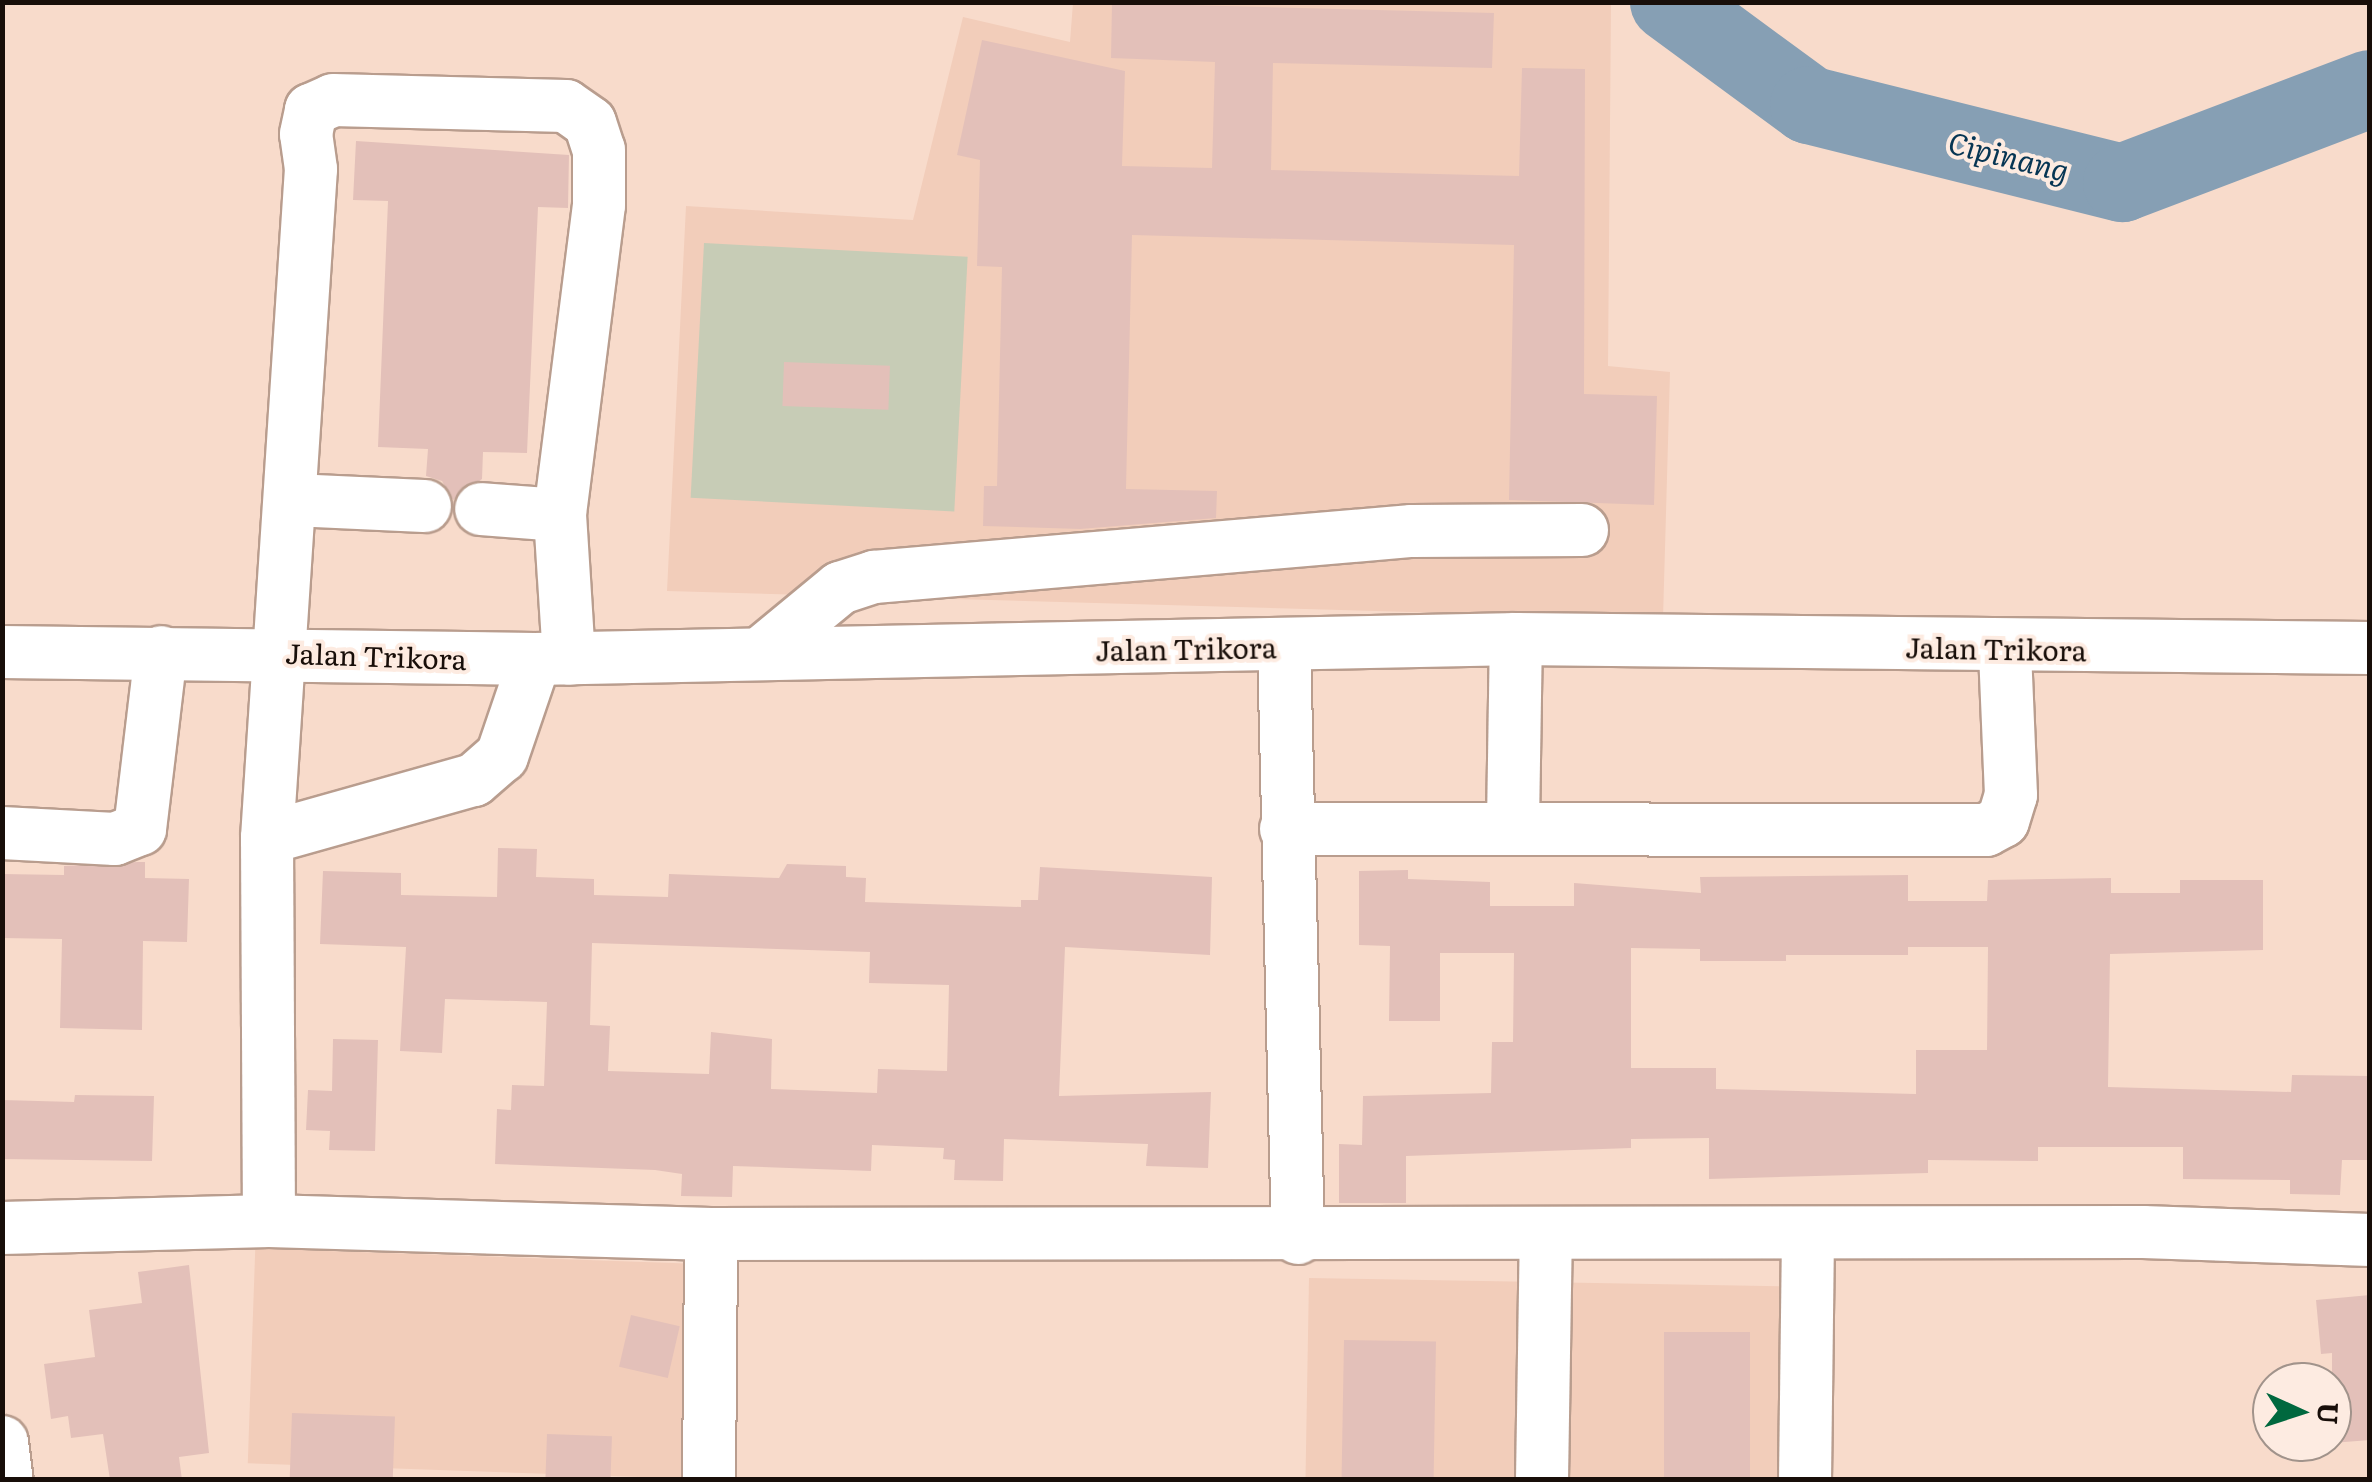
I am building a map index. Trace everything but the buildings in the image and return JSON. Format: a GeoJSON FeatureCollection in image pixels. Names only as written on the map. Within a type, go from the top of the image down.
{"type":"FeatureCollection","features":[{"type":"Feature","properties":{"kind":"street"},"geometry":{"type":"LineString","coordinates":[[267,838],[474,780],[502,756],[552,659],[560,515],[599,205],[590,123],[566,106],[333,100],[311,110],[292,500],[267,838],[269,1221]]}},
{"type":"Feature","properties":{"kind":"street"},"geometry":{"type":"LineString","coordinates":[[292,500],[425,506]]}},
{"type":"Feature","properties":{"kind":"street"},"geometry":{"type":"LineString","coordinates":[[481,510],[560,515]]}},
{"type":"Feature","properties":{"kind":"street"},"geometry":{"type":"LineString","coordinates":[[760,654],[840,588],[874,576],[1412,530],[1582,530]]}},
{"type":"Feature","properties":{"kind":"street"},"geometry":{"type":"LineString","coordinates":[[1513,824],[1516,638]]}},
{"type":"Feature","properties":{"kind":"street","name":"Jalan Trikora"},"geometry":{"type":"LineString","coordinates":[[2,652],[279,652],[552,659],[1516,638],[2005,649],[2370,648]]}},
{"type":"Feature","properties":{"kind":"street"},"geometry":{"type":"LineString","coordinates":[[1284,646],[1298,1238]]}},
{"type":"Feature","properties":{"kind":"street"},"geometry":{"type":"LineString","coordinates":[[1286,829],[1513,824],[1996,827],[2011,794],[2005,649]]}},
{"type":"Feature","properties":{"kind":"street"},"geometry":{"type":"LineString","coordinates":[[2,833],[115,838],[140,829],[161,652]]}},
{"type":"Feature","properties":{"kind":"street"},"geometry":{"type":"LineString","coordinates":[[2,1228],[269,1221],[711,1234],[1298,1238],[1808,1233],[2370,1240]]}},
{"type":"Feature","properties":{"kind":"street"},"geometry":{"type":"LineString","coordinates":[[1805,1480],[1808,1233]]}},
{"type":"Feature","properties":{"kind":"street"},"geometry":{"type":"LineString","coordinates":[[709,1480],[711,1234]]}},
{"type":"Feature","properties":{"kind":"street"},"geometry":{"type":"LineString","coordinates":[[1542,1480],[1546,1234]]}},
{"type":"Feature","properties":{"kind":"street"},"geometry":{"type":"LineString","coordinates":[[711,1415],[741,1480]]}},
{"type":"Feature","properties":{"kind":"street"},"geometry":{"type":"LineString","coordinates":[[2,1442],[7,1480]]}},
{"type":"Feature","properties":{"kind":"shaded area"},"geometry":{"type":"Polygon","coordinates":[[[1073,3],[1611,3],[1608,366],[1670,372],[1663,619],[667,591],[686,206],[913,220],[963,17],[1070,42],[1073,3]]]}},
{"type":"Feature","properties":{"kind":"shaded area"},"geometry":{"type":"Polygon","coordinates":[[[255,1248],[701,1264],[693,1479],[248,1463],[255,1248]]]}},
{"type":"Feature","properties":{"kind":"shaded area"},"geometry":{"type":"Polygon","coordinates":[[[1309,1278],[1819,1287],[1816,1480],[1305,1479],[1309,1278]]]}},
{"type":"Feature","properties":{"kind":"green space"},"geometry":{"type":"Polygon","coordinates":[[[704,243],[968,257],[954,511],[691,498],[704,243]]]}},
{"type":"Feature","properties":{"kind":"waterway","name":"Cipinang"},"geometry":{"type":"LineString","coordinates":[[1669,2],[1809,105],[2122,183],[2370,89]]}}]}
